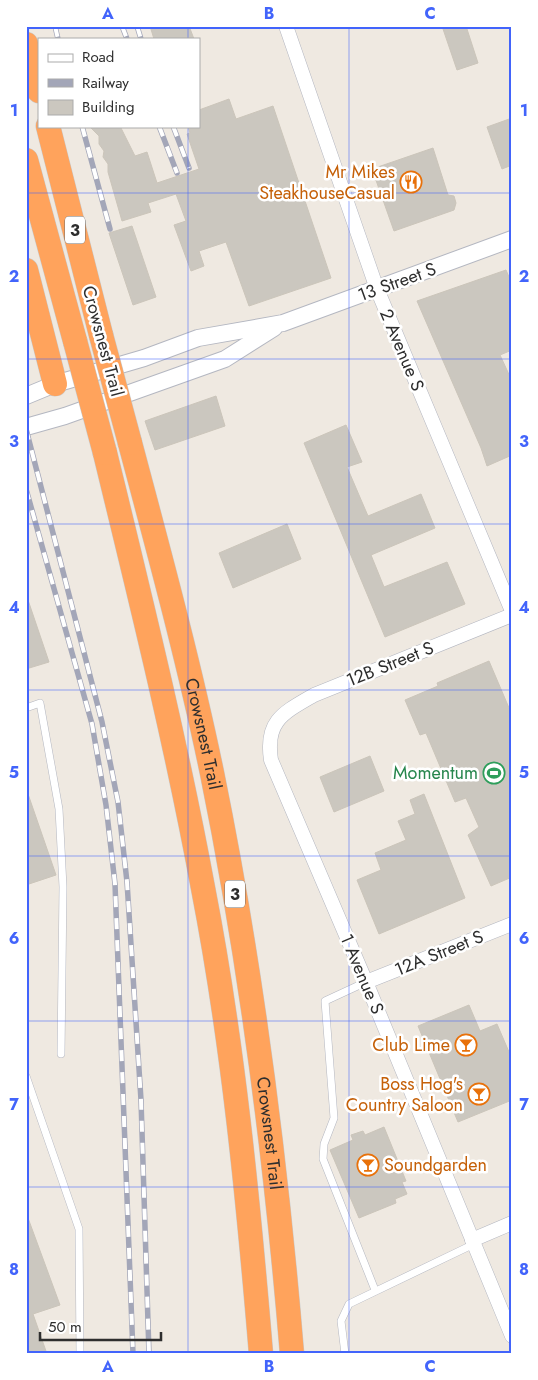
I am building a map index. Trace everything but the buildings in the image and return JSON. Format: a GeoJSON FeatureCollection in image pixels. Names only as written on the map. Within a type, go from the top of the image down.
{"type":"FeatureCollection","features":[{"type":"Feature","properties":{"kind":"highway"},"geometry":{"type":"LineString","coordinates":[[26,44],[38,87]]}},
{"type":"Feature","properties":{"kind":"highway","name":"Crowsnest Trail"},"geometry":{"type":"LineString","coordinates":[[49,128],[212,771],[234,886],[281,1219],[292,1354]]}},
{"type":"Feature","properties":{"kind":"highway","name":"Crowsnest Trail"},"geometry":{"type":"LineString","coordinates":[[26,160],[106,453],[181,778],[204,890],[242,1145],[261,1354]]}},
{"type":"Feature","properties":{"kind":"highway"},"geometry":{"type":"LineString","coordinates":[[26,270],[56,384]]}},
{"type":"Feature","properties":{"kind":"highway"},"geometry":{"type":"LineString","coordinates":[[281,1219],[302,1354]]}},
{"type":"Feature","properties":{"kind":"highway"},"geometry":{"type":"LineString","coordinates":[[255,1354],[256,1290]]}},
{"type":"Feature","properties":{"kind":"street","name":"2 Avenue S"},"geometry":{"type":"LineString","coordinates":[[286,26],[377,289],[512,611]]}},
{"type":"Feature","properties":{"kind":"street","name":"13 Street S"},"geometry":{"type":"LineString","coordinates":[[26,396],[56,384],[144,358],[198,338],[283,323],[512,240]]}},
{"type":"Feature","properties":{"kind":"street","name":"13 Street S"},"geometry":{"type":"LineString","coordinates":[[26,427],[65,416],[225,359],[283,323]]}},
{"type":"Feature","properties":{"kind":"street","name":"12B Street S"},"geometry":{"type":"LineString","coordinates":[[274,723],[292,708],[314,696],[512,615]]}},
{"type":"Feature","properties":{"kind":"street","name":"1 Avenue S"},"geometry":{"type":"LineString","coordinates":[[274,723],[268,744],[271,760],[366,982],[512,1336]]}},
{"type":"Feature","properties":{"kind":"street","name":"12A Street S"},"geometry":{"type":"LineString","coordinates":[[366,982],[512,924]]}},
{"type":"Feature","properties":{"kind":"street"},"geometry":{"type":"LineString","coordinates":[[473,1242],[512,1223]]}},
{"type":"Feature","properties":{"kind":"lane"},"geometry":{"type":"LineString","coordinates":[[26,708],[40,703],[59,809],[63,887],[61,1054]]}},
{"type":"Feature","properties":{"kind":"lane"},"geometry":{"type":"LineString","coordinates":[[366,982],[325,1001],[334,1118],[324,1144],[323,1159],[375,1290]]}},
{"type":"Feature","properties":{"kind":"lane"},"geometry":{"type":"LineString","coordinates":[[26,1076],[79,1229],[80,1354]]}},
{"type":"Feature","properties":{"kind":"lane"},"geometry":{"type":"LineString","coordinates":[[345,1354],[341,1330],[344,1311],[354,1300],[473,1242]]}},
{"type":"Feature","properties":{"kind":"railway"},"geometry":{"type":"LineString","coordinates":[[55,26],[58,38]]}},
{"type":"Feature","properties":{"kind":"railway"},"geometry":{"type":"LineString","coordinates":[[122,26],[127,38]]}},
{"type":"Feature","properties":{"kind":"railway"},"geometry":{"type":"LineString","coordinates":[[137,26],[141,38]]}},
{"type":"Feature","properties":{"kind":"railway"},"geometry":{"type":"LineString","coordinates":[[83,128],[110,229]]}},
{"type":"Feature","properties":{"kind":"railway"},"geometry":{"type":"LineString","coordinates":[[160,128],[177,173]]}},
{"type":"Feature","properties":{"kind":"railway"},"geometry":{"type":"LineString","coordinates":[[174,128],[189,168]]}},
{"type":"Feature","properties":{"kind":"railway"},"geometry":{"type":"LineString","coordinates":[[26,429],[102,722],[118,802],[127,882],[141,1100],[149,1354]]}},
{"type":"Feature","properties":{"kind":"railway"},"geometry":{"type":"LineString","coordinates":[[26,489],[92,724],[106,805],[115,884],[133,1354]]}},
{"type":"Feature","properties":{"kind":"place","name":"Mr Mikes SteakhouseCasual"},"geometry":{"type":"Point","coordinates":[411,182]}},
{"type":"Feature","properties":{"kind":"place","name":"Momentum"},"geometry":{"type":"Point","coordinates":[494,773]}},
{"type":"Feature","properties":{"kind":"place","name":"Club Lime"},"geometry":{"type":"Point","coordinates":[466,1045]}},
{"type":"Feature","properties":{"kind":"place","name":"Boss Hog's Country Saloon"},"geometry":{"type":"Point","coordinates":[479,1094]}},
{"type":"Feature","properties":{"kind":"place","name":"Soundgarden"},"geometry":{"type":"Point","coordinates":[368,1165]}}]}
